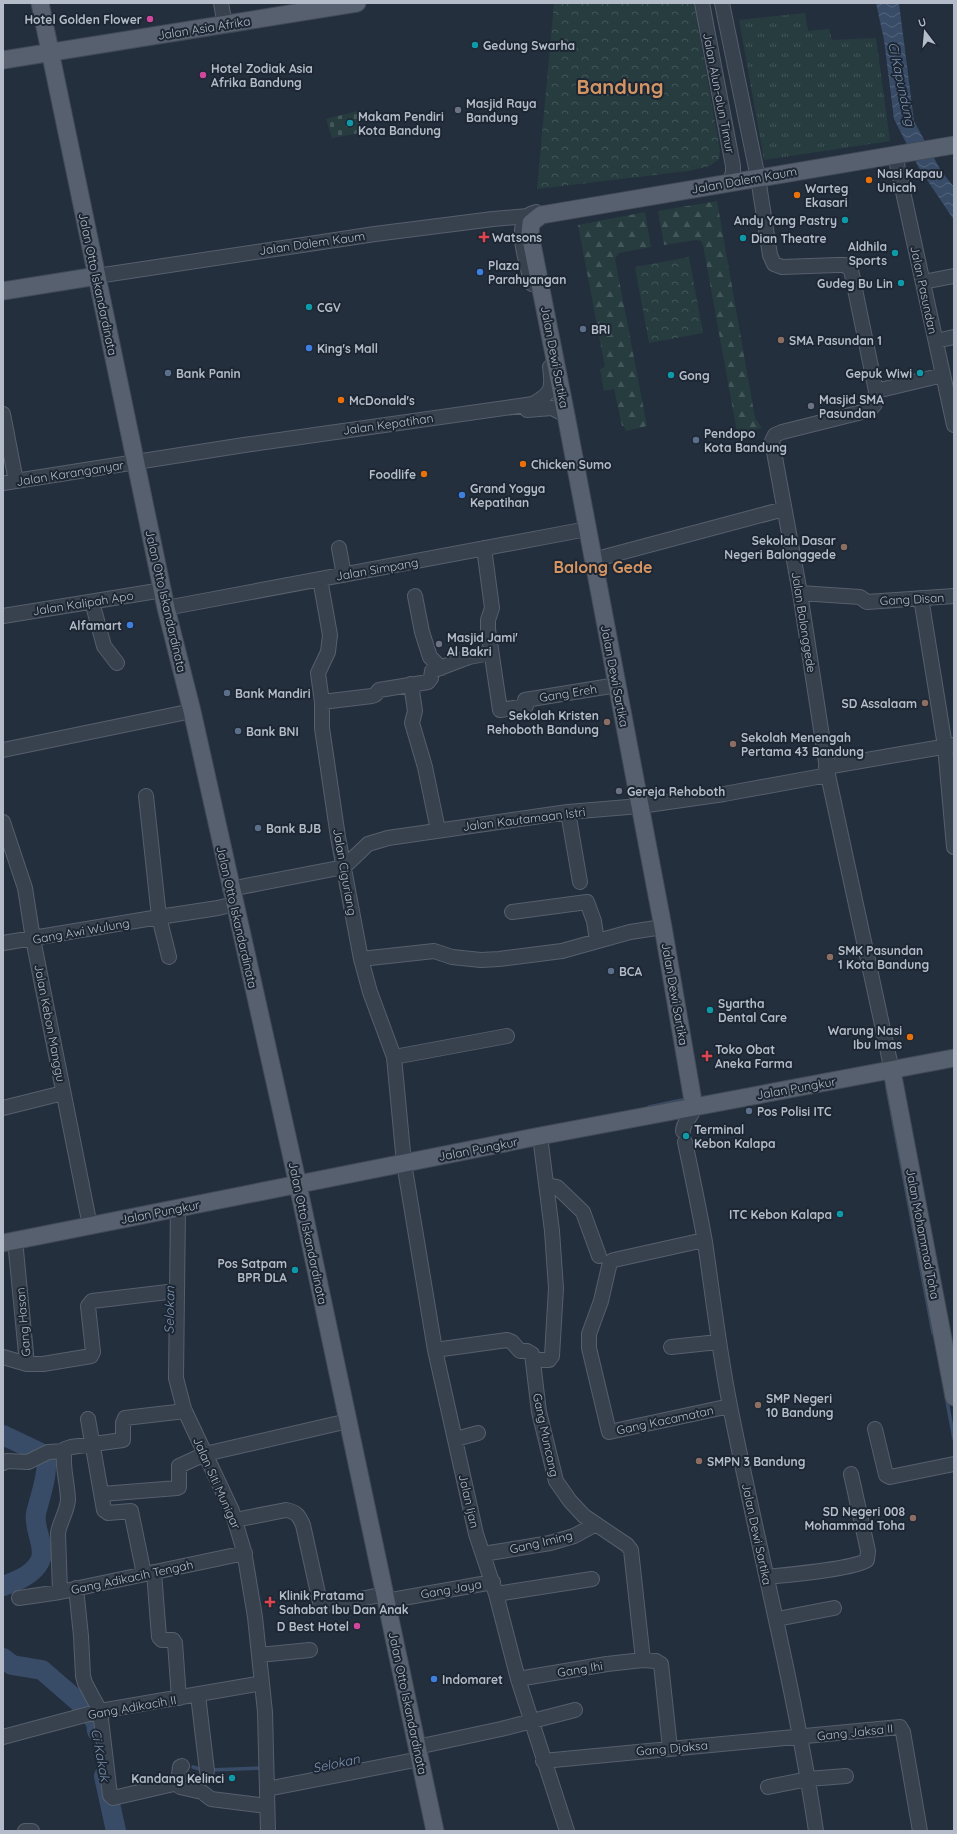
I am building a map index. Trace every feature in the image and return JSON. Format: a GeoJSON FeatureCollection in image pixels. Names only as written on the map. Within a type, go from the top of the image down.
{"type":"FeatureCollection","features":[{"type":"Feature","properties":{"kind":"main road","name":"Jalan Otto Iskandardinata"},"geometry":{"type":"LineString","coordinates":[[40,3],[162,590],[192,711],[232,896],[298,1185],[435,1831]]}},
{"type":"Feature","properties":{"kind":"main road","name":"Jalan Asia Afrika"},"geometry":{"type":"LineString","coordinates":[[3,60],[357,3]]}},
{"type":"Feature","properties":{"kind":"main road","name":"Jalan Dalem Kaum"},"geometry":{"type":"LineString","coordinates":[[531,217],[729,182],[949,146]]}},
{"type":"Feature","properties":{"kind":"main road","name":"Jalan Dewi Sartika"},"geometry":{"type":"LineString","coordinates":[[531,217],[530,234],[541,306],[566,415],[663,927],[694,1107]]}},
{"type":"Feature","properties":{"kind":"main road"},"geometry":{"type":"LineString","coordinates":[[3,291],[97,276]]}},
{"type":"Feature","properties":{"kind":"main road","name":"Jalan Pungkur"},"geometry":{"type":"LineString","coordinates":[[9,1242],[540,1136],[892,1071],[954,1058]]}},
{"type":"Feature","properties":{"kind":"main road","name":"Jalan Mohammad Toha"},"geometry":{"type":"LineString","coordinates":[[892,1071],[949,1344],[954,1397]]}},
{"type":"Feature","properties":{"kind":"street"},"geometry":{"type":"LineString","coordinates":[[221,3],[225,25]]}},
{"type":"Feature","properties":{"kind":"street","name":"Jalan Alun-alun Timur"},"geometry":{"type":"LineString","coordinates":[[702,3],[733,166],[733,172],[729,182]]}},
{"type":"Feature","properties":{"kind":"street","name":"Jalan Alun-alun Timur"},"geometry":{"type":"LineString","coordinates":[[722,3],[758,178]]}},
{"type":"Feature","properties":{"kind":"street","name":"Jalan Pasundan"},"geometry":{"type":"LineString","coordinates":[[901,154],[923,282],[943,376],[952,404],[954,425]]}},
{"type":"Feature","properties":{"kind":"street","name":"Jalan Balonggede"},"geometry":{"type":"LineString","coordinates":[[758,178],[770,255],[774,264],[782,267],[845,265],[851,270],[876,391],[875,404],[870,410],[775,435],[772,441],[800,593],[827,771],[892,1071]]}},
{"type":"Feature","properties":{"kind":"street","name":"Jalan Dalem Kaum"},"geometry":{"type":"LineString","coordinates":[[97,276],[375,234],[531,217]]}},
{"type":"Feature","properties":{"kind":"street"},"geometry":{"type":"LineString","coordinates":[[923,282],[954,276]]}},
{"type":"Feature","properties":{"kind":"street","name":"Jalan Kepatihan"},"geometry":{"type":"LineString","coordinates":[[138,469],[244,445],[533,404],[544,398],[550,392],[552,384],[541,306]]}},
{"type":"Feature","properties":{"kind":"street"},"geometry":{"type":"LineString","coordinates":[[936,341],[954,337]]}},
{"type":"Feature","properties":{"kind":"street"},"geometry":{"type":"LineString","coordinates":[[876,391],[943,376]]}},
{"type":"Feature","properties":{"kind":"street","name":"Jalan Kepatihan"},"geometry":{"type":"LineString","coordinates":[[138,469],[149,465],[274,445],[542,408],[552,408],[566,415]]}},
{"type":"Feature","properties":{"kind":"street"},"geometry":{"type":"LineString","coordinates":[[3,414],[10,482]]}},
{"type":"Feature","properties":{"kind":"street","name":"Jalan Karanganyar"},"geometry":{"type":"LineString","coordinates":[[10,482],[138,469]]}},
{"type":"Feature","properties":{"kind":"street"},"geometry":{"type":"LineString","coordinates":[[593,560],[784,509]]}},
{"type":"Feature","properties":{"kind":"street","name":"Jalan Simpang"},"geometry":{"type":"LineString","coordinates":[[166,608],[587,529]]}},
{"type":"Feature","properties":{"kind":"street"},"geometry":{"type":"LineString","coordinates":[[339,548],[344,575]]}},
{"type":"Feature","properties":{"kind":"street","name":"Gang Ereh"},"geometry":{"type":"LineString","coordinates":[[484,548],[492,608],[488,620],[490,653],[500,710],[526,706],[525,700],[617,685]]}},
{"type":"Feature","properties":{"kind":"street","name":"Jalan Ciguriang"},"geometry":{"type":"LineString","coordinates":[[320,579],[330,635],[328,652],[318,673],[322,702],[325,754],[361,959],[370,992],[394,1057],[404,1163]]}},
{"type":"Feature","properties":{"kind":"street","name":"Jalan Kalipah Apo"},"geometry":{"type":"LineString","coordinates":[[3,616],[162,590]]}},
{"type":"Feature","properties":{"kind":"street","name":"Gang Disan"},"geometry":{"type":"LineString","coordinates":[[800,593],[860,596],[867,602],[954,596]]}},
{"type":"Feature","properties":{"kind":"street"},"geometry":{"type":"LineString","coordinates":[[415,596],[422,632],[430,657],[441,668]]}},
{"type":"Feature","properties":{"kind":"street"},"geometry":{"type":"LineString","coordinates":[[921,598],[950,746],[954,847]]}},
{"type":"Feature","properties":{"kind":"street"},"geometry":{"type":"LineString","coordinates":[[92,602],[104,646],[117,663]]}},
{"type":"Feature","properties":{"kind":"street"},"geometry":{"type":"LineString","coordinates":[[322,702],[372,696],[379,690],[430,680],[432,671],[469,657],[490,653]]}},
{"type":"Feature","properties":{"kind":"street"},"geometry":{"type":"LineString","coordinates":[[411,684],[415,712],[412,724],[425,767],[438,830]]}},
{"type":"Feature","properties":{"kind":"street"},"geometry":{"type":"LineString","coordinates":[[3,750],[192,711]]}},
{"type":"Feature","properties":{"kind":"street","name":"Jalan Kautamaan Istri"},"geometry":{"type":"LineString","coordinates":[[344,867],[368,844],[388,838],[568,812],[640,806],[732,792],[950,746]]}},
{"type":"Feature","properties":{"kind":"street"},"geometry":{"type":"LineString","coordinates":[[146,796],[159,918],[169,956]]}},
{"type":"Feature","properties":{"kind":"street"},"geometry":{"type":"LineString","coordinates":[[568,812],[580,882]]}},
{"type":"Feature","properties":{"kind":"street","name":"Jalan Kebon Manggu"},"geometry":{"type":"LineString","coordinates":[[3,822],[25,888],[33,939],[90,1226]]}},
{"type":"Feature","properties":{"kind":"street"},"geometry":{"type":"LineString","coordinates":[[340,844],[368,844]]}},
{"type":"Feature","properties":{"kind":"street"},"geometry":{"type":"LineString","coordinates":[[232,896],[344,867]]}},
{"type":"Feature","properties":{"kind":"street","name":"Gang Awi Wulung"},"geometry":{"type":"LineString","coordinates":[[3,943],[218,908],[232,896]]}},
{"type":"Feature","properties":{"kind":"street"},"geometry":{"type":"LineString","coordinates":[[512,912],[587,902],[594,921],[596,941]]}},
{"type":"Feature","properties":{"kind":"street"},"geometry":{"type":"LineString","coordinates":[[361,959],[434,951],[452,957],[481,960],[499,959],[562,951],[630,932],[663,927]]}},
{"type":"Feature","properties":{"kind":"street"},"geometry":{"type":"LineString","coordinates":[[394,1057],[507,1036]]}},
{"type":"Feature","properties":{"kind":"street"},"geometry":{"type":"LineString","coordinates":[[3,1108],[63,1093]]}},
{"type":"Feature","properties":{"kind":"street","name":"Jalan Dewi Sartika"},"geometry":{"type":"LineString","coordinates":[[694,1107],[693,1113],[685,1122],[684,1136],[704,1240],[718,1342],[730,1406],[777,1619],[801,1738],[816,1831]]}},
{"type":"Feature","properties":{"kind":"street"},"geometry":{"type":"LineString","coordinates":[[435,1350],[507,1340],[512,1342],[520,1351],[530,1352],[533,1360],[549,1360],[552,1354],[556,1288],[547,1185],[540,1136]]}},
{"type":"Feature","properties":{"kind":"street","name":"Jalan Ijan"},"geometry":{"type":"LineString","coordinates":[[404,1163],[435,1350],[471,1512],[494,1588],[518,1679],[543,1761],[567,1831]]}},
{"type":"Feature","properties":{"kind":"street"},"geometry":{"type":"LineString","coordinates":[[547,1185],[557,1187],[583,1212],[599,1256]]}},
{"type":"Feature","properties":{"kind":"street","name":"Jalan Siti Munigar"},"geometry":{"type":"LineString","coordinates":[[178,1208],[176,1378],[184,1409],[235,1520],[245,1553],[265,1712],[268,1831]]}},
{"type":"Feature","properties":{"kind":"street","name":"Gang Kacamatan"},"geometry":{"type":"LineString","coordinates":[[704,1240],[610,1262],[601,1300],[589,1334],[589,1348],[609,1432],[730,1406]]}},
{"type":"Feature","properties":{"kind":"street","name":"Gang Hasan"},"geometry":{"type":"LineString","coordinates":[[9,1242],[26,1360],[43,1364],[91,1356],[93,1352],[88,1306],[92,1300],[176,1290]]}},
{"type":"Feature","properties":{"kind":"street"},"geometry":{"type":"LineString","coordinates":[[671,1347],[718,1342]]}},
{"type":"Feature","properties":{"kind":"street"},"geometry":{"type":"LineString","coordinates":[[3,1357],[26,1360]]}},
{"type":"Feature","properties":{"kind":"street","name":"Gang Muncang"},"geometry":{"type":"LineString","coordinates":[[533,1360],[539,1412],[556,1481],[570,1501],[584,1516],[627,1545],[631,1550],[643,1660]]}},
{"type":"Feature","properties":{"kind":"street"},"geometry":{"type":"LineString","coordinates":[[3,1463],[7,1461],[28,1462],[44,1455],[93,1444],[123,1440],[123,1423],[126,1418],[184,1409]]}},
{"type":"Feature","properties":{"kind":"street"},"geometry":{"type":"LineString","coordinates":[[88,1419],[105,1512],[130,1510],[147,1573],[159,1637],[162,1640],[172,1640],[175,1643],[179,1698]]}},
{"type":"Feature","properties":{"kind":"street"},"geometry":{"type":"LineString","coordinates":[[102,1494],[177,1488],[179,1487],[179,1466],[205,1454],[348,1421]]}},
{"type":"Feature","properties":{"kind":"street"},"geometry":{"type":"LineString","coordinates":[[875,1429],[886,1475],[890,1477],[954,1464]]}},
{"type":"Feature","properties":{"kind":"street"},"geometry":{"type":"LineString","coordinates":[[456,1439],[478,1433]]}},
{"type":"Feature","properties":{"kind":"street"},"geometry":{"type":"LineString","coordinates":[[60,1592],[58,1533],[59,1526],[66,1513],[68,1500],[66,1450]]}},
{"type":"Feature","properties":{"kind":"street"},"geometry":{"type":"LineString","coordinates":[[767,1577],[837,1568],[863,1563],[867,1560],[868,1552],[851,1474]]}},
{"type":"Feature","properties":{"kind":"street","name":"Gang Jaya"},"geometry":{"type":"LineString","coordinates":[[235,1520],[286,1510],[294,1511],[299,1516],[303,1526],[321,1607],[386,1598],[592,1579]]}},
{"type":"Feature","properties":{"kind":"street","name":"Gang Iming"},"geometry":{"type":"LineString","coordinates":[[483,1554],[550,1543],[574,1536],[596,1524]]}},
{"type":"Feature","properties":{"kind":"street","name":"Gang Adikacih Tengah"},"geometry":{"type":"LineString","coordinates":[[19,1598],[60,1592],[245,1553]]}},
{"type":"Feature","properties":{"kind":"street"},"geometry":{"type":"LineString","coordinates":[[76,1588],[82,1636],[83,1676],[95,1712],[109,1793],[112,1798],[178,1783]]}},
{"type":"Feature","properties":{"kind":"street"},"geometry":{"type":"LineString","coordinates":[[777,1619],[834,1608]]}},
{"type":"Feature","properties":{"kind":"street"},"geometry":{"type":"LineString","coordinates":[[259,1655],[310,1650]]}},
{"type":"Feature","properties":{"kind":"street"},"geometry":{"type":"LineString","coordinates":[[643,1660],[656,1661],[661,1664],[670,1748]]}},
{"type":"Feature","properties":{"kind":"street","name":"Gang Ihi"},"geometry":{"type":"LineString","coordinates":[[518,1679],[607,1664],[643,1660]]}},
{"type":"Feature","properties":{"kind":"street","name":"Gang Adikacih II"},"geometry":{"type":"LineString","coordinates":[[3,1736],[95,1712],[262,1683]]}},
{"type":"Feature","properties":{"kind":"street"},"geometry":{"type":"LineString","coordinates":[[198,1695],[207,1771]]}},
{"type":"Feature","properties":{"kind":"street"},"geometry":{"type":"LineString","coordinates":[[268,1789],[419,1753],[531,1720],[575,1710]]}},
{"type":"Feature","properties":{"kind":"street","name":"Gang Jaksa II"},"geometry":{"type":"LineString","coordinates":[[801,1738],[900,1727],[903,1732],[920,1831]]}},
{"type":"Feature","properties":{"kind":"street","name":"Gang Djaksa"},"geometry":{"type":"LineString","coordinates":[[543,1761],[670,1748],[801,1738]]}},
{"type":"Feature","properties":{"kind":"street"},"geometry":{"type":"LineString","coordinates":[[178,1783],[182,1766]]}},
{"type":"Feature","properties":{"kind":"street"},"geometry":{"type":"LineString","coordinates":[[768,1787],[808,1779],[846,1776]]}},
{"type":"Feature","properties":{"kind":"street"},"geometry":{"type":"LineString","coordinates":[[178,1783],[180,1787],[202,1792],[211,1799],[267,1806]]}},
{"type":"Feature","properties":{"kind":"street"},"geometry":{"type":"LineString","coordinates":[[25,1831],[32,1831]]}},
{"type":"Feature","properties":{"kind":"green space"},"geometry":{"type":"Polygon","coordinates":[[[554,3],[694,3],[720,150],[719,159],[710,166],[688,171],[537,189],[554,3]]]}},
{"type":"Feature","properties":{"kind":"green space"},"geometry":{"type":"Polygon","coordinates":[[[805,13],[808,31],[829,29],[832,40],[876,38],[890,141],[764,160],[739,20],[805,13]]]}},
{"type":"Feature","properties":{"kind":"green space"},"geometry":{"type":"Polygon","coordinates":[[[358,111],[360,133],[332,138],[326,119],[358,111]]]}},
{"type":"Feature","properties":{"kind":"green space"},"geometry":{"type":"Polygon","coordinates":[[[717,201],[755,418],[762,428],[737,432],[703,245],[701,241],[696,240],[664,245],[658,211],[717,201]]]}},
{"type":"Feature","properties":{"kind":"green space"},"geometry":{"type":"Polygon","coordinates":[[[645,212],[651,247],[619,253],[615,259],[647,426],[626,431],[624,426],[622,426],[614,389],[604,391],[600,369],[605,367],[578,225],[645,212]]]}},
{"type":"Feature","properties":{"kind":"green space"},"geometry":{"type":"Polygon","coordinates":[[[689,257],[703,333],[649,343],[635,267],[689,257]]]}},
{"type":"Feature","properties":{"kind":"water","name":"Ci Kapundung"},"geometry":{"type":"Polygon","coordinates":[[[876,3],[899,3],[914,121],[941,171],[954,187],[954,220],[919,168],[894,119],[884,40],[876,3]]]}},
{"type":"Feature","properties":{"kind":"waterway"},"geometry":{"type":"LineString","coordinates":[[887,1088],[933,1333]]}},
{"type":"Feature","properties":{"kind":"waterway"},"geometry":{"type":"LineString","coordinates":[[649,1107],[687,1099]]}},
{"type":"Feature","properties":{"kind":"waterway"},"geometry":{"type":"LineString","coordinates":[[946,1396],[954,1439]]}},
{"type":"Feature","properties":{"kind":"waterway","name":"Ci Kakak"},"geometry":{"type":"LineString","coordinates":[[3,1435],[43,1454],[46,1465],[46,1473],[36,1513],[36,1526],[41,1544],[42,1556],[37,1566],[29,1574],[19,1580],[3,1586]]}},
{"type":"Feature","properties":{"kind":"waterway","name":"Selokan"},"geometry":{"type":"LineString","coordinates":[[12,1583],[18,1596]]}},
{"type":"Feature","properties":{"kind":"waterway","name":"Ci Kakak"},"geometry":{"type":"LineString","coordinates":[[3,1658],[12,1665],[42,1670],[88,1710],[96,1723],[97,1731]]}},
{"type":"Feature","properties":{"kind":"waterway","name":"Selokan"},"geometry":{"type":"LineString","coordinates":[[193,1767],[203,1770]]}},
{"type":"Feature","properties":{"kind":"waterway","name":"Selokan"},"geometry":{"type":"LineString","coordinates":[[209,1770],[263,1768]]}},
{"type":"Feature","properties":{"kind":"waterway","name":"Ci Kakak"},"geometry":{"type":"LineString","coordinates":[[104,1776],[116,1831]]}},
{"type":"Feature","properties":{"kind":"place","name":"Hotel Golden Flower"},"geometry":{"type":"Point","coordinates":[150,19]}},
{"type":"Feature","properties":{"kind":"place","name":"Gedung Swarha"},"geometry":{"type":"Point","coordinates":[475,45]}},
{"type":"Feature","properties":{"kind":"place","name":"Hotel Zodiak Asia Afrika Bandung"},"geometry":{"type":"Point","coordinates":[203,75]}},
{"type":"Feature","properties":{"kind":"place","name":"Masjid Raya Bandung"},"geometry":{"type":"Point","coordinates":[458,110]}},
{"type":"Feature","properties":{"kind":"place","name":"Makam Pendiri Kota Bandung"},"geometry":{"type":"Point","coordinates":[350,123]}},
{"type":"Feature","properties":{"kind":"place","name":"Nasi Kapau Unicah"},"geometry":{"type":"Point","coordinates":[869,180]}},
{"type":"Feature","properties":{"kind":"place","name":"Warteg Ekasari"},"geometry":{"type":"Point","coordinates":[797,195]}},
{"type":"Feature","properties":{"kind":"place","name":"Andy Yang Pastry"},"geometry":{"type":"Point","coordinates":[845,220]}},
{"type":"Feature","properties":{"kind":"place","name":"Watsons"},"geometry":{"type":"Point","coordinates":[484,237]}},
{"type":"Feature","properties":{"kind":"place","name":"Dian Theatre"},"geometry":{"type":"Point","coordinates":[743,238]}},
{"type":"Feature","properties":{"kind":"place","name":"Aldhila Sports"},"geometry":{"type":"Point","coordinates":[895,253]}},
{"type":"Feature","properties":{"kind":"place","name":"Plaza Parahyangan"},"geometry":{"type":"Point","coordinates":[480,272]}},
{"type":"Feature","properties":{"kind":"place","name":"Gudeg Bu Lin"},"geometry":{"type":"Point","coordinates":[901,283]}},
{"type":"Feature","properties":{"kind":"place","name":"CGV"},"geometry":{"type":"Point","coordinates":[309,307]}},
{"type":"Feature","properties":{"kind":"place","name":"BRI"},"geometry":{"type":"Point","coordinates":[583,329]}},
{"type":"Feature","properties":{"kind":"place","name":"SMA Pasundan 1"},"geometry":{"type":"Point","coordinates":[781,340]}},
{"type":"Feature","properties":{"kind":"place","name":"King's Mall"},"geometry":{"type":"Point","coordinates":[309,348]}},
{"type":"Feature","properties":{"kind":"place","name":"Bank Panin"},"geometry":{"type":"Point","coordinates":[168,373]}},
{"type":"Feature","properties":{"kind":"place","name":"Gepuk Wiwi"},"geometry":{"type":"Point","coordinates":[920,373]}},
{"type":"Feature","properties":{"kind":"place","name":"Gong"},"geometry":{"type":"Point","coordinates":[671,375]}},
{"type":"Feature","properties":{"kind":"place","name":"McDonald's"},"geometry":{"type":"Point","coordinates":[341,400]}},
{"type":"Feature","properties":{"kind":"place","name":"Masjid SMA Pasundan"},"geometry":{"type":"Point","coordinates":[811,406]}},
{"type":"Feature","properties":{"kind":"place","name":"Pendopo Kota Bandung"},"geometry":{"type":"Point","coordinates":[696,440]}},
{"type":"Feature","properties":{"kind":"place","name":"Chicken Sumo"},"geometry":{"type":"Point","coordinates":[523,464]}},
{"type":"Feature","properties":{"kind":"place","name":"Foodlife"},"geometry":{"type":"Point","coordinates":[424,474]}},
{"type":"Feature","properties":{"kind":"place","name":"Grand Yogya Kepatihan"},"geometry":{"type":"Point","coordinates":[462,495]}},
{"type":"Feature","properties":{"kind":"place","name":"Sekolah Dasar Negeri Balonggede"},"geometry":{"type":"Point","coordinates":[844,547]}},
{"type":"Feature","properties":{"kind":"place","name":"Alfamart"},"geometry":{"type":"Point","coordinates":[130,625]}},
{"type":"Feature","properties":{"kind":"place","name":"Masjid Jami' Al Bakri"},"geometry":{"type":"Point","coordinates":[439,644]}},
{"type":"Feature","properties":{"kind":"place","name":"Bank Mandiri"},"geometry":{"type":"Point","coordinates":[227,693]}},
{"type":"Feature","properties":{"kind":"place","name":"SD Assalaam"},"geometry":{"type":"Point","coordinates":[925,703]}},
{"type":"Feature","properties":{"kind":"place","name":"Sekolah Kristen Rehoboth Bandung"},"geometry":{"type":"Point","coordinates":[607,722]}},
{"type":"Feature","properties":{"kind":"place","name":"Bank BNI"},"geometry":{"type":"Point","coordinates":[238,731]}},
{"type":"Feature","properties":{"kind":"place","name":"Sekolah Menengah Pertama 43 Bandung"},"geometry":{"type":"Point","coordinates":[733,744]}},
{"type":"Feature","properties":{"kind":"place","name":"Gereja Rehoboth"},"geometry":{"type":"Point","coordinates":[619,791]}},
{"type":"Feature","properties":{"kind":"place","name":"Bank BJB"},"geometry":{"type":"Point","coordinates":[258,828]}},
{"type":"Feature","properties":{"kind":"place","name":"SMK Pasundan 1 Kota Bandung"},"geometry":{"type":"Point","coordinates":[830,957]}},
{"type":"Feature","properties":{"kind":"place","name":"BCA"},"geometry":{"type":"Point","coordinates":[611,971]}},
{"type":"Feature","properties":{"kind":"place","name":"Syartha Dental Care"},"geometry":{"type":"Point","coordinates":[710,1010]}},
{"type":"Feature","properties":{"kind":"place","name":"Warung Nasi Ibu Imas"},"geometry":{"type":"Point","coordinates":[910,1037]}},
{"type":"Feature","properties":{"kind":"place","name":"Toko Obat Aneka Farma"},"geometry":{"type":"Point","coordinates":[707,1056]}},
{"type":"Feature","properties":{"kind":"place","name":"Pos Polisi ITC"},"geometry":{"type":"Point","coordinates":[749,1111]}},
{"type":"Feature","properties":{"kind":"place","name":"Terminal Kebon Kalapa"},"geometry":{"type":"Point","coordinates":[686,1136]}},
{"type":"Feature","properties":{"kind":"place","name":"ITC Kebon Kalapa"},"geometry":{"type":"Point","coordinates":[840,1214]}},
{"type":"Feature","properties":{"kind":"place","name":"Pos Satpam BPR DLA"},"geometry":{"type":"Point","coordinates":[295,1270]}},
{"type":"Feature","properties":{"kind":"place","name":"SMP Negeri 10 Bandung"},"geometry":{"type":"Point","coordinates":[758,1405]}},
{"type":"Feature","properties":{"kind":"place","name":"SMPN 3 Bandung"},"geometry":{"type":"Point","coordinates":[699,1461]}},
{"type":"Feature","properties":{"kind":"place","name":"SD Negeri 008 Mohammad Toha"},"geometry":{"type":"Point","coordinates":[913,1518]}},
{"type":"Feature","properties":{"kind":"place","name":"Klinik Pratama Sahabat Ibu Dan Anak"},"geometry":{"type":"Point","coordinates":[270,1602]}},
{"type":"Feature","properties":{"kind":"place","name":"D Best Hotel"},"geometry":{"type":"Point","coordinates":[357,1626]}},
{"type":"Feature","properties":{"kind":"place","name":"Indomaret"},"geometry":{"type":"Point","coordinates":[434,1679]}},
{"type":"Feature","properties":{"kind":"place","name":"Kandang Kelinci"},"geometry":{"type":"Point","coordinates":[232,1778]}},
{"type":"Feature","properties":{"kind":"district","name":"Bandung"},"geometry":{"type":"Point","coordinates":[620,86]}},
{"type":"Feature","properties":{"kind":"district","name":"Balong Gede"},"geometry":{"type":"Point","coordinates":[603,567]}}]}
